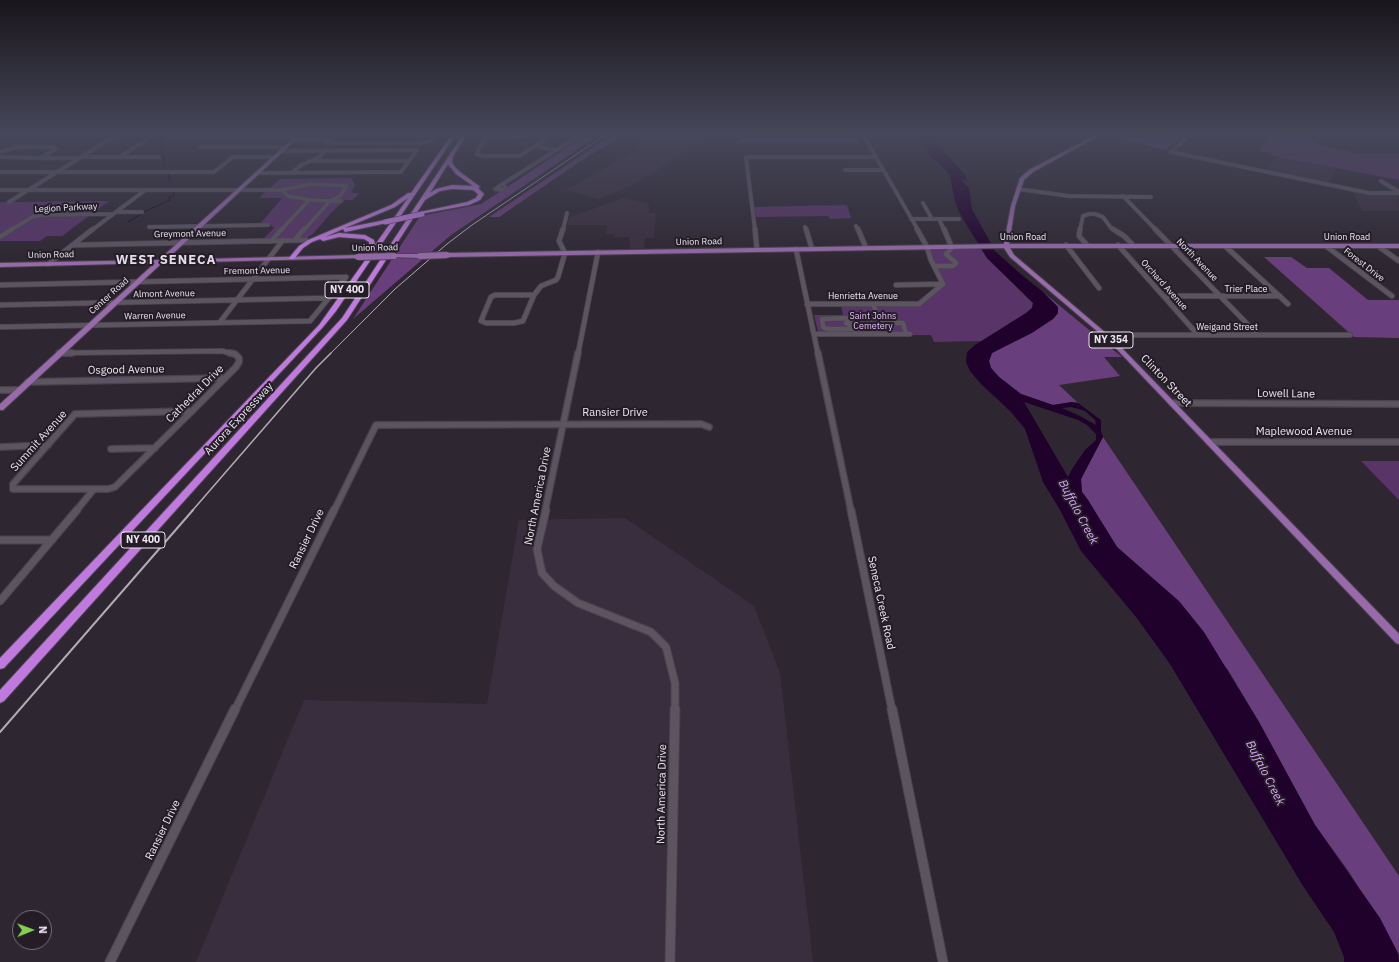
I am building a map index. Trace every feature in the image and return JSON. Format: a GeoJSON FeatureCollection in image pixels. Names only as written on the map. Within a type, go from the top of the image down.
{"type":"FeatureCollection","features":[{"type":"Feature","properties":{"kind":"highway","name":"Aurora Expressway"},"geometry":{"type":"LineString","coordinates":[[0,665],[321,326],[333,311],[424,178]]}},
{"type":"Feature","properties":{"kind":"highway","name":"Aurora Expressway"},"geometry":{"type":"LineString","coordinates":[[0,698],[332,334],[361,295],[437,178]]}},
{"type":"Feature","properties":{"kind":"highway"},"geometry":{"type":"LineString","coordinates":[[321,235],[470,204],[483,196],[484,192],[465,178]]}},
{"type":"Feature","properties":{"kind":"highway"},"geometry":{"type":"LineString","coordinates":[[422,214],[469,203],[478,199],[481,194],[474,188],[452,187],[433,192],[423,200]]}},
{"type":"Feature","properties":{"kind":"highway"},"geometry":{"type":"LineString","coordinates":[[292,258],[301,247],[321,235],[393,206],[416,190]]}},
{"type":"Feature","properties":{"kind":"highway"},"geometry":{"type":"LineString","coordinates":[[299,258],[314,242],[332,234],[385,221]]}},
{"type":"Feature","properties":{"kind":"highway"},"geometry":{"type":"LineString","coordinates":[[314,242],[339,236],[357,235],[370,238],[372,241],[373,251]]}},
{"type":"Feature","properties":{"kind":"main road","name":"Center Road"},"geometry":{"type":"LineString","coordinates":[[0,408],[251,178]]}},
{"type":"Feature","properties":{"kind":"main road"},"geometry":{"type":"LineString","coordinates":[[1002,246],[1018,189],[1023,178]]}},
{"type":"Feature","properties":{"kind":"main road","name":"Union Road"},"geometry":{"type":"LineString","coordinates":[[0,265],[951,246],[1399,246]]}},
{"type":"Feature","properties":{"kind":"main road","name":"Clinton Street"},"geometry":{"type":"LineString","coordinates":[[1002,246],[1016,260],[1104,335],[1210,442],[1398,638]]}},
{"type":"Feature","properties":{"kind":"street"},"geometry":{"type":"LineString","coordinates":[[9,202],[47,178]]}},
{"type":"Feature","properties":{"kind":"street"},"geometry":{"type":"LineString","coordinates":[[504,183],[512,178]]}},
{"type":"Feature","properties":{"kind":"street"},"geometry":{"type":"LineString","coordinates":[[748,178],[757,250]]}},
{"type":"Feature","properties":{"kind":"street"},"geometry":{"type":"LineString","coordinates":[[888,178],[927,247],[943,284],[896,285]]}},
{"type":"Feature","properties":{"kind":"street"},"geometry":{"type":"LineString","coordinates":[[1295,178],[1369,193],[1399,192]]}},
{"type":"Feature","properties":{"kind":"street"},"geometry":{"type":"LineString","coordinates":[[1381,181],[1399,192]]}},
{"type":"Feature","properties":{"kind":"street"},"geometry":{"type":"LineString","coordinates":[[0,190],[282,190],[311,184],[347,186],[340,196],[330,201],[295,240]]}},
{"type":"Feature","properties":{"kind":"street"},"geometry":{"type":"LineString","coordinates":[[1018,189],[1069,196],[1151,196]]}},
{"type":"Feature","properties":{"kind":"street"},"geometry":{"type":"LineString","coordinates":[[282,190],[288,196],[309,200],[341,201]]}},
{"type":"Feature","properties":{"kind":"street"},"geometry":{"type":"LineString","coordinates":[[48,264],[144,191]]}},
{"type":"Feature","properties":{"kind":"street","name":"North Avenue"},"geometry":{"type":"LineString","coordinates":[[1123,196],[1258,335]]}},
{"type":"Feature","properties":{"kind":"street"},"geometry":{"type":"LineString","coordinates":[[271,241],[309,200]]}},
{"type":"Feature","properties":{"kind":"street"},"geometry":{"type":"LineString","coordinates":[[923,203],[932,219]]}},
{"type":"Feature","properties":{"kind":"street","name":"Legion Parkway"},"geometry":{"type":"LineString","coordinates":[[0,237],[32,217],[142,212]]}},
{"type":"Feature","properties":{"kind":"street"},"geometry":{"type":"LineString","coordinates":[[534,295],[496,295],[491,297],[481,321],[486,323],[514,323],[523,321],[534,295],[541,286],[556,280],[565,253],[559,241],[567,213]]}},
{"type":"Feature","properties":{"kind":"street"},"geometry":{"type":"LineString","coordinates":[[1087,245],[1079,236],[1082,216],[1089,214],[1103,217],[1111,228],[1124,236],[1133,245]]}},
{"type":"Feature","properties":{"kind":"street"},"geometry":{"type":"LineString","coordinates":[[911,219],[959,219]]}},
{"type":"Feature","properties":{"kind":"street"},"geometry":{"type":"LineString","coordinates":[[934,266],[953,266],[956,263],[946,254],[952,249],[939,219]]}},
{"type":"Feature","properties":{"kind":"street"},"geometry":{"type":"LineString","coordinates":[[150,227],[268,225]]}},
{"type":"Feature","properties":{"kind":"street"},"geometry":{"type":"LineString","coordinates":[[856,226],[866,248]]}},
{"type":"Feature","properties":{"kind":"street"},"geometry":{"type":"LineString","coordinates":[[805,227],[812,249]]}},
{"type":"Feature","properties":{"kind":"street"},"geometry":{"type":"LineString","coordinates":[[220,322],[283,240]]}},
{"type":"Feature","properties":{"kind":"street","name":"Greymont Avenue"},"geometry":{"type":"LineString","coordinates":[[74,244],[306,240]]}},
{"type":"Feature","properties":{"kind":"street"},"geometry":{"type":"LineString","coordinates":[[1066,245],[1099,288]]}},
{"type":"Feature","properties":{"kind":"street","name":"Orchard Avenue"},"geometry":{"type":"LineString","coordinates":[[1118,245],[1198,335]]}},
{"type":"Feature","properties":{"kind":"street"},"geometry":{"type":"LineString","coordinates":[[1225,246],[1288,304]]}},
{"type":"Feature","properties":{"kind":"street","name":"Forest Drive"},"geometry":{"type":"LineString","coordinates":[[1326,246],[1392,296]]}},
{"type":"Feature","properties":{"kind":"street"},"geometry":{"type":"LineString","coordinates":[[1378,246],[1399,261]]}},
{"type":"Feature","properties":{"kind":"street","name":"Seneca Creek Road"},"geometry":{"type":"LineString","coordinates":[[796,249],[943,962]]}},
{"type":"Feature","properties":{"kind":"street","name":"North America Drive"},"geometry":{"type":"LineString","coordinates":[[598,252],[564,424],[537,549],[542,573],[554,586],[578,603],[651,632],[666,648],[675,683],[670,962]]}},
{"type":"Feature","properties":{"kind":"street","name":"Fremont Avenue"},"geometry":{"type":"LineString","coordinates":[[0,284],[346,277],[329,298]]}},
{"type":"Feature","properties":{"kind":"street","name":"Henrietta Avenue"},"geometry":{"type":"LineString","coordinates":[[807,304],[919,304],[943,284]]}},
{"type":"Feature","properties":{"kind":"street","name":"Trier Place"},"geometry":{"type":"LineString","coordinates":[[1164,296],[1280,296]]}},
{"type":"Feature","properties":{"kind":"street","name":"Almont Avenue"},"geometry":{"type":"LineString","coordinates":[[0,305],[329,298]]}},
{"type":"Feature","properties":{"kind":"street","name":"Warren Avenue"},"geometry":{"type":"LineString","coordinates":[[0,327],[310,321],[329,298]]}},
{"type":"Feature","properties":{"kind":"street"},"geometry":{"type":"LineString","coordinates":[[873,304],[880,328],[852,325],[827,329],[823,327],[823,318],[852,325],[908,334],[903,323],[879,323]]}},
{"type":"Feature","properties":{"kind":"street"},"geometry":{"type":"LineString","coordinates":[[814,334],[878,317]]}},
{"type":"Feature","properties":{"kind":"street","name":"Weigand Street"},"geometry":{"type":"LineString","coordinates":[[1104,335],[1350,335]]}},
{"type":"Feature","properties":{"kind":"street","name":"Cathedral Drive"},"geometry":{"type":"LineString","coordinates":[[59,353],[228,351],[238,356],[239,362],[225,378],[118,485],[108,489],[94,489]]}},
{"type":"Feature","properties":{"kind":"street","name":"Osgood Avenue"},"geometry":{"type":"LineString","coordinates":[[28,382],[225,378]]}},
{"type":"Feature","properties":{"kind":"street"},"geometry":{"type":"LineString","coordinates":[[0,390],[20,390]]}},
{"type":"Feature","properties":{"kind":"street","name":"Lowell Lane"},"geometry":{"type":"LineString","coordinates":[[1172,403],[1399,404]]}},
{"type":"Feature","properties":{"kind":"street","name":"Summit Avenue"},"geometry":{"type":"LineString","coordinates":[[94,489],[13,489],[13,484],[75,414],[192,411]]}},
{"type":"Feature","properties":{"kind":"street","name":"Ransier Drive"},"geometry":{"type":"LineString","coordinates":[[110,962],[376,425],[701,424],[709,428]]}},
{"type":"Feature","properties":{"kind":"street","name":"Maplewood Avenue"},"geometry":{"type":"LineString","coordinates":[[1210,442],[1399,442]]}},
{"type":"Feature","properties":{"kind":"street"},"geometry":{"type":"LineString","coordinates":[[0,447],[48,446]]}},
{"type":"Feature","properties":{"kind":"street"},"geometry":{"type":"LineString","coordinates":[[111,449],[156,448]]}},
{"type":"Feature","properties":{"kind":"street"},"geometry":{"type":"LineString","coordinates":[[0,601],[94,489]]}},
{"type":"Feature","properties":{"kind":"street"},"geometry":{"type":"LineString","coordinates":[[0,540],[52,540]]}},
{"type":"Feature","properties":{"kind":"shaded area"},"geometry":{"type":"Polygon","coordinates":[[[521,178],[536,178],[451,235],[353,319],[420,216],[481,204],[521,178]]]}},
{"type":"Feature","properties":{"kind":"shaded area"},"geometry":{"type":"Polygon","coordinates":[[[548,178],[556,178],[499,217],[489,217],[548,178]]]}},
{"type":"Feature","properties":{"kind":"shaded area"},"geometry":{"type":"Polygon","coordinates":[[[587,178],[645,178],[600,199],[565,190],[587,178]]]}},
{"type":"Feature","properties":{"kind":"shaded area"},"geometry":{"type":"Polygon","coordinates":[[[1301,178],[1331,178],[1327,183],[1301,178]]]}},
{"type":"Feature","properties":{"kind":"shaded area"},"geometry":{"type":"Polygon","coordinates":[[[1353,192],[1376,195],[1398,195],[1399,211],[1362,211],[1353,192]]]}},
{"type":"Feature","properties":{"kind":"shaded area"},"geometry":{"type":"Polygon","coordinates":[[[624,198],[647,203],[649,206],[649,213],[656,213],[654,238],[645,238],[644,248],[630,249],[630,237],[615,237],[615,234],[606,234],[607,225],[567,225],[570,217],[624,198]]]}},
{"type":"Feature","properties":{"kind":"shaded area"},"geometry":{"type":"Polygon","coordinates":[[[1264,257],[1291,257],[1307,268],[1329,268],[1368,300],[1399,300],[1399,338],[1354,337],[1264,257]]]}},
{"type":"Feature","properties":{"kind":"shaded area"},"geometry":{"type":"Polygon","coordinates":[[[1043,292],[1122,357],[1104,357],[1120,376],[1059,385],[1078,403],[1072,402],[1053,405],[1021,394],[999,377],[991,368],[989,361],[992,353],[1053,319],[1058,313],[1058,307],[1043,292]]]}},
{"type":"Feature","properties":{"kind":"shaded area"},"geometry":{"type":"Polygon","coordinates":[[[1103,437],[1399,876],[1399,955],[1349,872],[1315,825],[1259,722],[1228,670],[1142,569],[1117,547],[1082,492],[1081,479],[1103,437]]]}},
{"type":"Feature","properties":{"kind":"shaded area"},"geometry":{"type":"Polygon","coordinates":[[[625,518],[754,606],[780,673],[813,962],[196,962],[304,700],[487,704],[519,520],[625,518]]]}},
{"type":"Feature","properties":{"kind":"green space"},"geometry":{"type":"Polygon","coordinates":[[[351,178],[355,185],[351,193],[359,193],[353,200],[345,200],[331,213],[313,234],[305,239],[263,239],[274,228],[269,224],[260,224],[282,198],[259,198],[280,179],[351,178]]]}},
{"type":"Feature","properties":{"kind":"green space"},"geometry":{"type":"Polygon","coordinates":[[[1388,178],[1399,178],[1399,180],[1388,178]]]}},
{"type":"Feature","properties":{"kind":"green space"},"geometry":{"type":"Polygon","coordinates":[[[109,201],[62,236],[47,236],[40,241],[0,241],[0,202],[109,201]]]}},
{"type":"Feature","properties":{"kind":"green space"},"geometry":{"type":"Polygon","coordinates":[[[847,205],[851,218],[830,219],[828,216],[756,217],[754,207],[847,205]]]}},
{"type":"Feature","properties":{"kind":"green space","name":"Saint Johns Cemetery"},"geometry":{"type":"Polygon","coordinates":[[[979,246],[987,258],[1033,303],[1032,308],[1026,313],[982,341],[934,342],[931,335],[819,336],[814,315],[843,315],[841,306],[919,306],[943,284],[927,247],[979,246]]]}},
{"type":"Feature","properties":{"kind":"green space"},"geometry":{"type":"Polygon","coordinates":[[[1361,461],[1399,461],[1399,500],[1361,461]]]}},
{"type":"Feature","properties":{"kind":"water","name":"Buffalo Creek"},"geometry":{"type":"Polygon","coordinates":[[[950,178],[966,178],[967,182],[964,179],[962,180],[969,188],[972,209],[995,251],[1043,292],[1058,307],[1058,313],[1053,319],[1032,333],[992,353],[989,361],[991,368],[999,377],[1021,394],[1053,405],[1072,402],[1078,403],[1101,420],[1101,431],[1103,437],[1081,479],[1082,492],[1117,547],[1179,601],[1204,632],[1259,722],[1315,825],[1380,918],[1398,953],[1399,962],[1344,962],[1344,957],[1334,932],[1303,886],[1170,664],[1136,617],[1081,551],[1060,510],[1043,482],[1025,429],[1011,412],[980,383],[970,371],[966,362],[967,352],[975,345],[1026,313],[1032,308],[1033,303],[987,258],[960,214],[955,202],[950,178]],[[1024,402],[1068,477],[1085,450],[1096,440],[1096,434],[1087,425],[1078,420],[1024,402]],[[1071,407],[1062,408],[1096,425],[1095,420],[1085,411],[1071,407]]]}},
{"type":"Feature","properties":{"kind":"waterway"},"geometry":{"type":"LineString","coordinates":[[169,178],[170,182]]}},
{"type":"Feature","properties":{"kind":"waterway"},"geometry":{"type":"LineString","coordinates":[[128,222],[148,210],[170,200],[169,198],[173,196],[174,192]]}},
{"type":"Feature","properties":{"kind":"railway"},"geometry":{"type":"LineString","coordinates":[[192,511],[316,368],[395,289],[447,244],[472,225],[542,178]]}},
{"type":"Feature","properties":{"kind":"railway"},"geometry":{"type":"LineString","coordinates":[[0,732],[193,510]]}},
{"type":"Feature","properties":{"kind":"district","name":"WEST SENECA"},"geometry":{"type":"Point","coordinates":[166,260]}}]}
